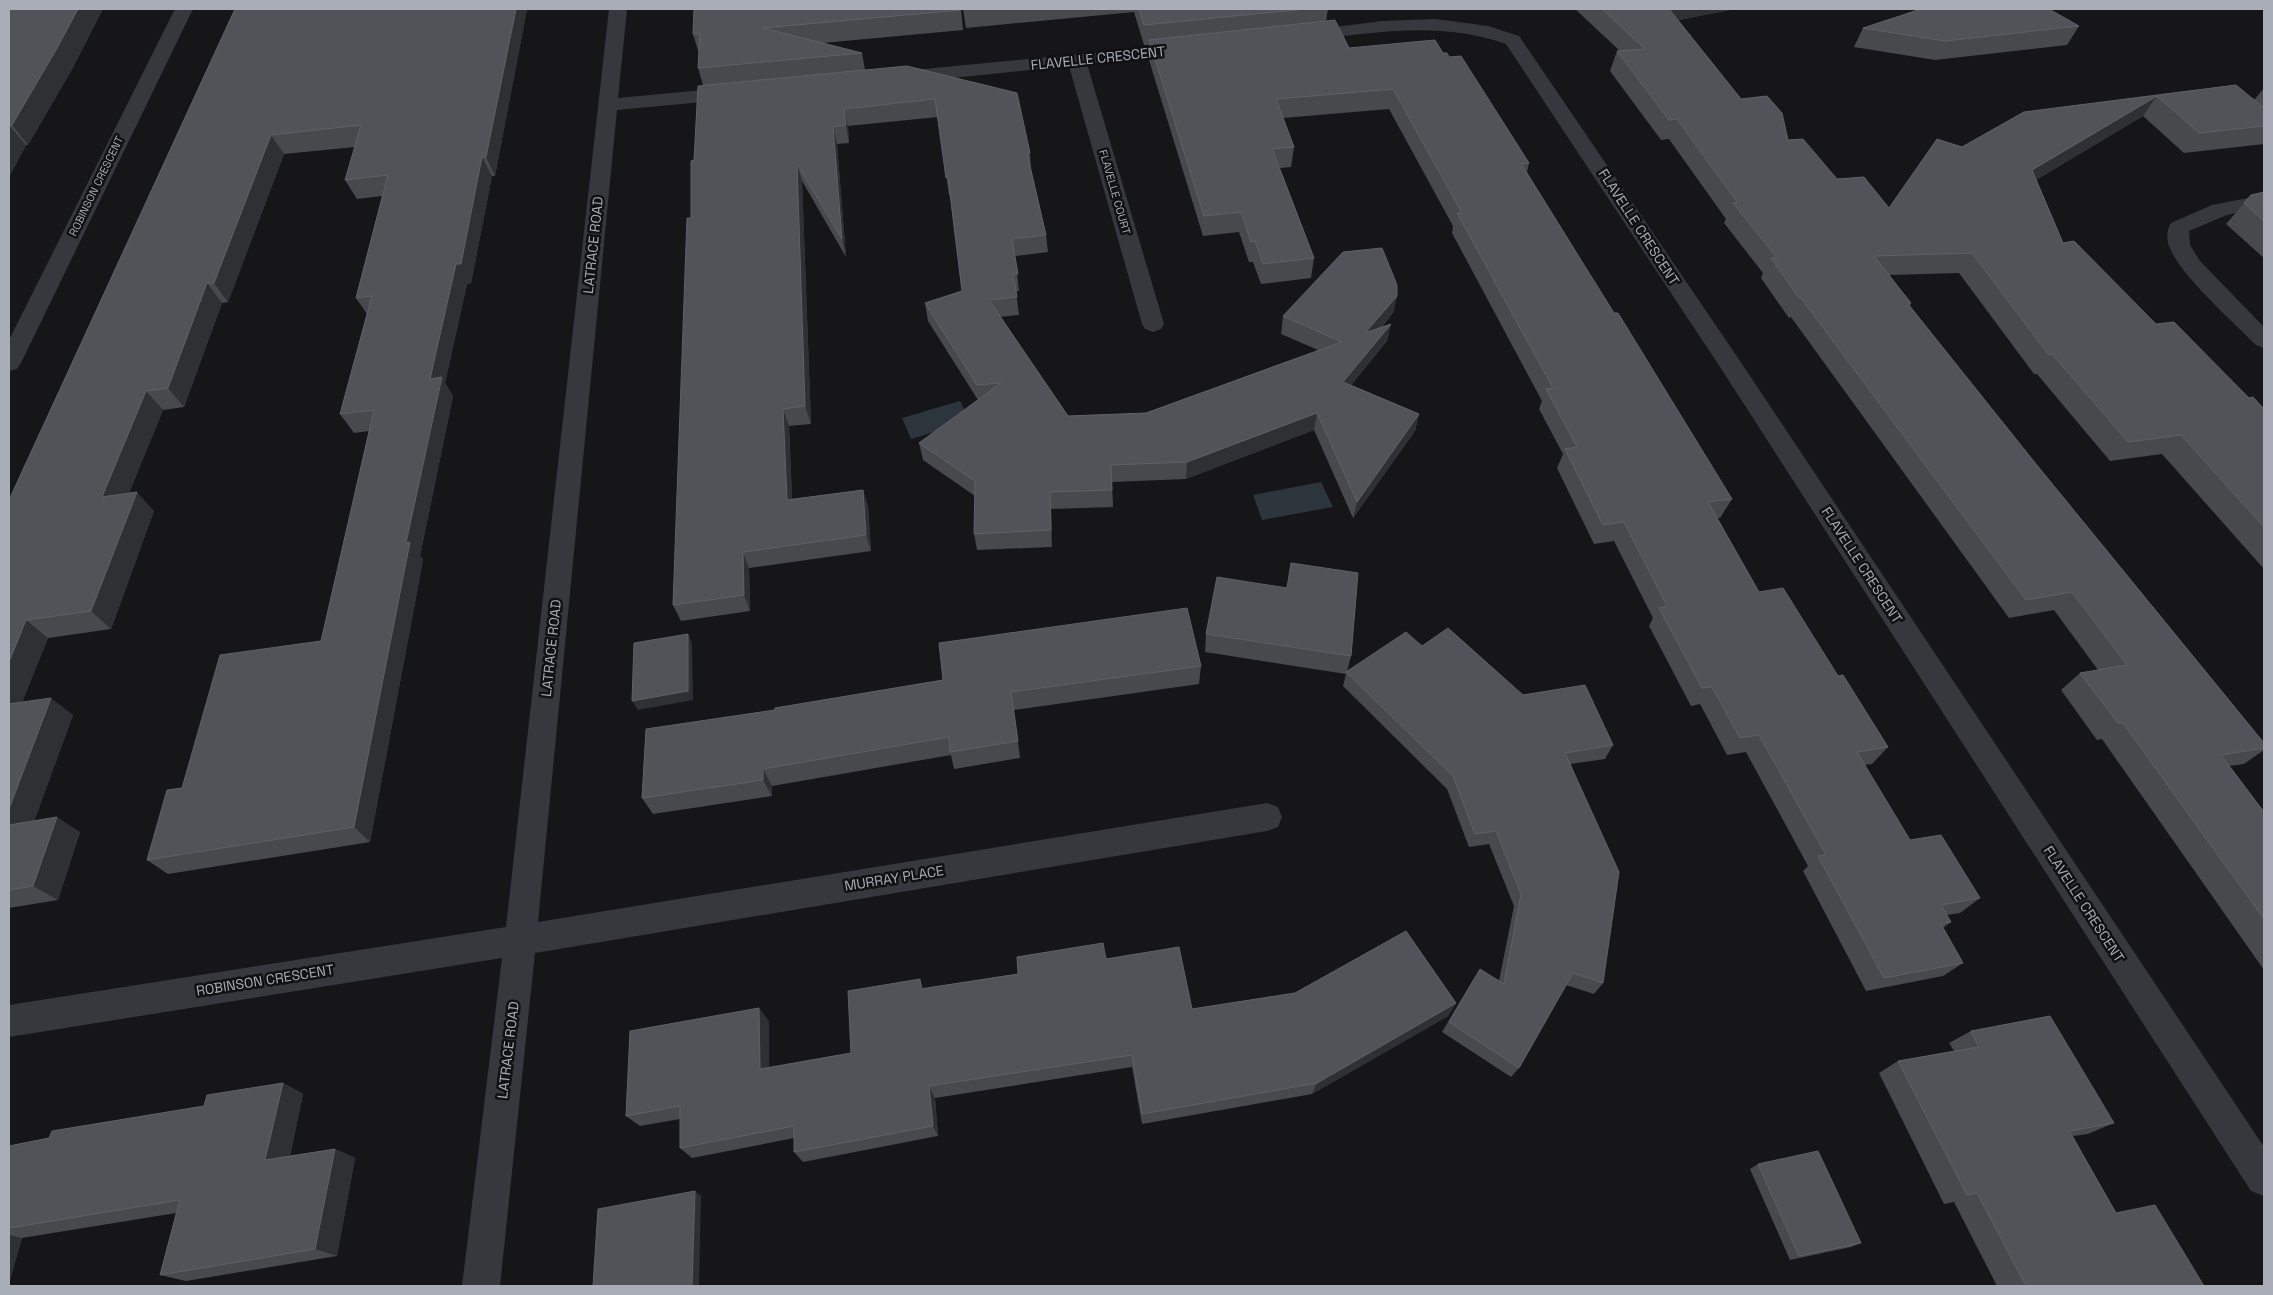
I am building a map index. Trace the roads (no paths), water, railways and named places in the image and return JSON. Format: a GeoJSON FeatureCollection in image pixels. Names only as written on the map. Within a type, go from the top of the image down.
{"type":"FeatureCollection","features":[{"type":"Feature","properties":{"kind":"street","name":"ROBINSON CRESCENT"},"geometry":{"type":"LineString","coordinates":[[9,363],[184,9]]}},
{"type":"Feature","properties":{"kind":"street","name":"LATRACE ROAD"},"geometry":{"type":"LineString","coordinates":[[481,1286],[521,940],[618,9]]}},
{"type":"Feature","properties":{"kind":"street","name":"FLAVELLE CRESCENT"},"geometry":{"type":"LineString","coordinates":[[1282,39],[1430,23],[1492,30],[1514,40],[2264,1178]]}},
{"type":"Feature","properties":{"kind":"street","name":"FLAVELLE CRESCENT"},"geometry":{"type":"LineString","coordinates":[[879,79],[1204,47]]}},
{"type":"Feature","properties":{"kind":"street","name":"FLAVELLE COURT"},"geometry":{"type":"LineString","coordinates":[[1077,60],[1153,324]]}},
{"type":"Feature","properties":{"kind":"street"},"geometry":{"type":"LineString","coordinates":[[607,105],[753,91]]}},
{"type":"Feature","properties":{"kind":"street"},"geometry":{"type":"LineString","coordinates":[[2264,201],[2230,206],[2196,218],[2178,228],[2179,245],[2192,266],[2264,340]]}},
{"type":"Feature","properties":{"kind":"street","name":"MURRAY PLACE"},"geometry":{"type":"LineString","coordinates":[[521,940],[1267,817]]}},
{"type":"Feature","properties":{"kind":"street","name":"ROBINSON CRESCENT"},"geometry":{"type":"LineString","coordinates":[[9,1021],[521,940]]}}]}
